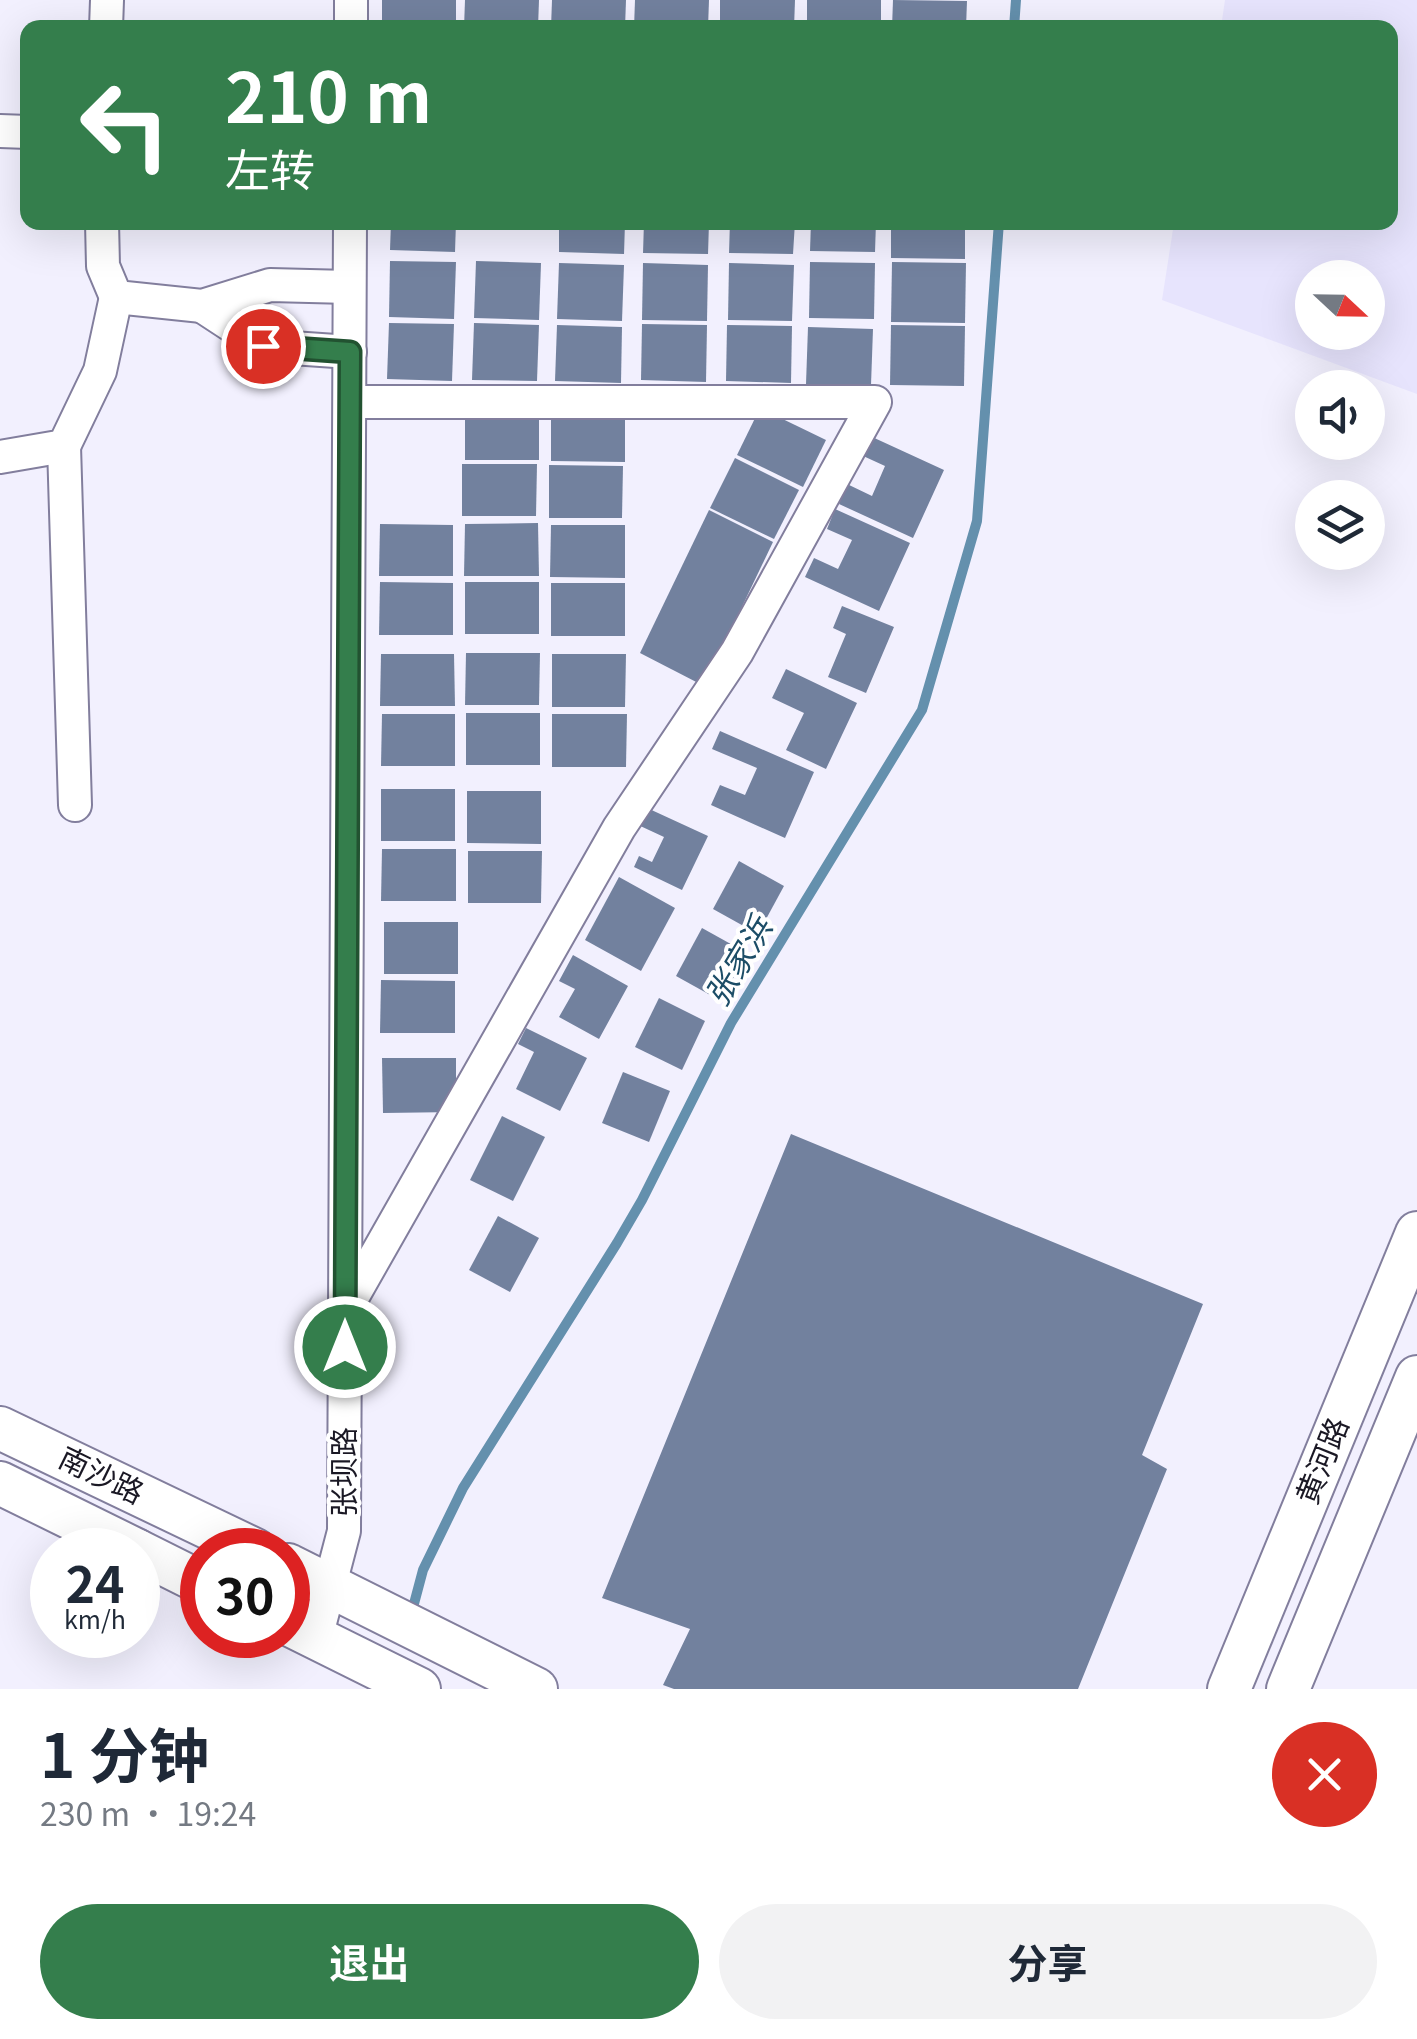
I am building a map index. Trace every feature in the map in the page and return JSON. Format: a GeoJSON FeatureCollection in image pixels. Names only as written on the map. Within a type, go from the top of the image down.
{"type":"FeatureCollection","features":[{"type":"Feature","properties":{"kind":"main road","name":"黄河路"},"geometry":{"type":"LineString","coordinates":[[1229,1689],[1417,1233]]}},
{"type":"Feature","properties":{"kind":"main road","name":"黄河路"},"geometry":{"type":"LineString","coordinates":[[1288,1689],[1417,1378]]}},
{"type":"Feature","properties":{"kind":"main road","name":"南沙路"},"geometry":{"type":"LineString","coordinates":[[0,1428],[209,1528]]}},
{"type":"Feature","properties":{"kind":"main road","name":"南沙路"},"geometry":{"type":"LineString","coordinates":[[0,1483],[92,1528]]}},
{"type":"Feature","properties":{"kind":"main road"},"geometry":{"type":"LineString","coordinates":[[310,1576],[536,1689]]}},
{"type":"Feature","properties":{"kind":"main road"},"geometry":{"type":"LineString","coordinates":[[310,1635],[404,1681]]}},
{"type":"Feature","properties":{"kind":"street"},"geometry":{"type":"LineString","coordinates":[[75,805],[64,446],[100,371],[116,297],[103,266],[102,230]]}},
{"type":"Feature","properties":{"kind":"street","name":"张坝路"},"geometry":{"type":"LineString","coordinates":[[310,1618],[330,1586],[344,1532],[350,230]]}},
{"type":"Feature","properties":{"kind":"street"},"geometry":{"type":"LineString","coordinates":[[116,297],[202,306],[270,285],[350,287]]}},
{"type":"Feature","properties":{"kind":"street"},"geometry":{"type":"LineString","coordinates":[[202,306],[263,346],[350,352]]}},
{"type":"Feature","properties":{"kind":"street"},"geometry":{"type":"LineString","coordinates":[[346,1310],[618,828],[737,652],[875,402],[351,402]]}},
{"type":"Feature","properties":{"kind":"street"},"geometry":{"type":"LineString","coordinates":[[0,457],[64,446]]}},
{"type":"Feature","properties":{"kind":"shaded area"},"geometry":{"type":"Polygon","coordinates":[[[1225,0],[1417,0],[1417,394],[1385,382],[1385,370],[1352,370],[1298,350],[1385,350],[1385,260],[1295,260],[1295,349],[1162,300],[1173,230],[1398,230],[1398,20],[1222,20],[1225,0]]]}},
{"type":"Feature","properties":{"kind":"building"},"geometry":{"type":"Polygon","coordinates":[[[382,0],[456,0],[456,20],[382,20],[382,0]]]}},
{"type":"Feature","properties":{"kind":"building"},"geometry":{"type":"Polygon","coordinates":[[[465,0],[539,0],[538,20],[464,20],[465,0]]]}},
{"type":"Feature","properties":{"kind":"building"},"geometry":{"type":"Polygon","coordinates":[[[552,0],[626,0],[625,20],[551,20],[552,0]]]}},
{"type":"Feature","properties":{"kind":"building"},"geometry":{"type":"Polygon","coordinates":[[[635,0],[709,0],[708,20],[634,20],[635,0]]]}},
{"type":"Feature","properties":{"kind":"building"},"geometry":{"type":"Polygon","coordinates":[[[720,0],[795,0],[794,20],[720,20],[720,0]]]}},
{"type":"Feature","properties":{"kind":"building"},"geometry":{"type":"Polygon","coordinates":[[[807,0],[881,0],[881,20],[807,20],[807,0]]]}},
{"type":"Feature","properties":{"kind":"building"},"geometry":{"type":"Polygon","coordinates":[[[893,0],[967,1],[966,20],[892,20],[893,0]]]}},
{"type":"Feature","properties":{"kind":"building"},"geometry":{"type":"Polygon","coordinates":[[[391,230],[456,230],[455,252],[390,250],[391,230]]]}},
{"type":"Feature","properties":{"kind":"building"},"geometry":{"type":"Polygon","coordinates":[[[559,230],[625,230],[624,254],[559,252],[559,230]]]}},
{"type":"Feature","properties":{"kind":"building"},"geometry":{"type":"Polygon","coordinates":[[[644,230],[709,230],[708,254],[643,253],[644,230]]]}},
{"type":"Feature","properties":{"kind":"building"},"geometry":{"type":"Polygon","coordinates":[[[730,230],[794,230],[793,254],[729,253],[730,230]]]}},
{"type":"Feature","properties":{"kind":"building"},"geometry":{"type":"Polygon","coordinates":[[[811,230],[876,230],[875,252],[810,251],[811,230]]]}},
{"type":"Feature","properties":{"kind":"building"},"geometry":{"type":"Polygon","coordinates":[[[891,230],[965,230],[965,259],[891,258],[891,230]]]}},
{"type":"Feature","properties":{"kind":"building"},"geometry":{"type":"Polygon","coordinates":[[[390,261],[456,262],[454,319],[389,317],[390,261]]]}},
{"type":"Feature","properties":{"kind":"building"},"geometry":{"type":"Polygon","coordinates":[[[476,261],[541,263],[539,320],[474,318],[476,261]]]}},
{"type":"Feature","properties":{"kind":"building"},"geometry":{"type":"Polygon","coordinates":[[[810,262],[875,263],[874,319],[809,318],[810,262]]]}},
{"type":"Feature","properties":{"kind":"building"},"geometry":{"type":"Polygon","coordinates":[[[892,262],[966,263],[965,323],[891,322],[892,262]]]}},
{"type":"Feature","properties":{"kind":"building"},"geometry":{"type":"Polygon","coordinates":[[[559,263],[624,265],[622,321],[557,319],[559,263]]]}},
{"type":"Feature","properties":{"kind":"building"},"geometry":{"type":"Polygon","coordinates":[[[643,263],[708,265],[707,321],[642,320],[643,263]]]}},
{"type":"Feature","properties":{"kind":"building"},"geometry":{"type":"Polygon","coordinates":[[[729,263],[794,265],[792,321],[728,320],[729,263]]]}},
{"type":"Feature","properties":{"kind":"building"},"geometry":{"type":"Polygon","coordinates":[[[389,323],[454,324],[452,381],[387,379],[389,323]]]}},
{"type":"Feature","properties":{"kind":"building"},"geometry":{"type":"Polygon","coordinates":[[[474,323],[539,325],[537,381],[472,380],[474,323]]]}},
{"type":"Feature","properties":{"kind":"building"},"geometry":{"type":"Polygon","coordinates":[[[642,324],[707,325],[706,382],[641,380],[642,324]]]}},
{"type":"Feature","properties":{"kind":"building"},"geometry":{"type":"Polygon","coordinates":[[[557,325],[622,327],[621,383],[555,381],[557,325]]]}},
{"type":"Feature","properties":{"kind":"building"},"geometry":{"type":"Polygon","coordinates":[[[727,325],[792,326],[791,383],[726,381],[727,325]]]}},
{"type":"Feature","properties":{"kind":"building"},"geometry":{"type":"Polygon","coordinates":[[[891,325],[965,326],[964,386],[890,385],[891,325]]]}},
{"type":"Feature","properties":{"kind":"building"},"geometry":{"type":"Polygon","coordinates":[[[808,327],[873,329],[871,385],[806,384],[808,327]]]}},
{"type":"Feature","properties":{"kind":"building"},"geometry":{"type":"Polygon","coordinates":[[[465,407],[539,408],[539,460],[465,460],[465,407]]]}},
{"type":"Feature","properties":{"kind":"building"},"geometry":{"type":"Polygon","coordinates":[[[760,408],[826,440],[803,487],[737,455],[760,408]]]}},
{"type":"Feature","properties":{"kind":"building"},"geometry":{"type":"Polygon","coordinates":[[[551,409],[625,409],[625,462],[551,461],[551,409]]]}},
{"type":"Feature","properties":{"kind":"building"},"geometry":{"type":"Polygon","coordinates":[[[870,436],[944,470],[913,538],[839,504],[847,484],[872,496],[885,466],[861,455],[870,436]]]}},
{"type":"Feature","properties":{"kind":"building"},"geometry":{"type":"Polygon","coordinates":[[[735,458],[799,490],[774,539],[710,508],[735,458]]]}},
{"type":"Feature","properties":{"kind":"building"},"geometry":{"type":"Polygon","coordinates":[[[462,464],[537,464],[536,516],[462,516],[462,464]]]}},
{"type":"Feature","properties":{"kind":"building"},"geometry":{"type":"Polygon","coordinates":[[[549,465],[623,466],[622,518],[549,518],[549,465]]]}},
{"type":"Feature","properties":{"kind":"building"},"geometry":{"type":"Polygon","coordinates":[[[835,509],[910,543],[879,611],[805,577],[814,558],[838,569],[852,540],[827,529],[835,509]]]}},
{"type":"Feature","properties":{"kind":"building"},"geometry":{"type":"Polygon","coordinates":[[[709,510],[773,542],[704,686],[640,653],[709,510]]]}},
{"type":"Feature","properties":{"kind":"building"},"geometry":{"type":"Polygon","coordinates":[[[538,523],[539,576],[464,576],[465,524],[538,523]]]}},
{"type":"Feature","properties":{"kind":"building"},"geometry":{"type":"Polygon","coordinates":[[[380,524],[453,525],[453,576],[379,576],[380,524]]]}},
{"type":"Feature","properties":{"kind":"building"},"geometry":{"type":"Polygon","coordinates":[[[551,525],[625,525],[625,578],[550,577],[551,525]]]}},
{"type":"Feature","properties":{"kind":"building"},"geometry":{"type":"Polygon","coordinates":[[[380,582],[453,583],[453,635],[379,635],[380,582]]]}},
{"type":"Feature","properties":{"kind":"building"},"geometry":{"type":"Polygon","coordinates":[[[465,582],[539,582],[539,634],[465,634],[465,582]]]}},
{"type":"Feature","properties":{"kind":"building"},"geometry":{"type":"Polygon","coordinates":[[[551,583],[625,583],[625,636],[551,636],[551,583]]]}},
{"type":"Feature","properties":{"kind":"building"},"geometry":{"type":"Polygon","coordinates":[[[842,606],[894,627],[866,693],[828,677],[846,634],[833,628],[842,606]]]}},
{"type":"Feature","properties":{"kind":"building"},"geometry":{"type":"Polygon","coordinates":[[[466,653],[540,653],[539,705],[465,705],[466,653]]]}},
{"type":"Feature","properties":{"kind":"building"},"geometry":{"type":"Polygon","coordinates":[[[381,654],[454,654],[455,706],[380,706],[381,654]]]}},
{"type":"Feature","properties":{"kind":"building"},"geometry":{"type":"Polygon","coordinates":[[[552,654],[626,654],[625,707],[552,707],[552,654]]]}},
{"type":"Feature","properties":{"kind":"building"},"geometry":{"type":"Polygon","coordinates":[[[786,669],[857,703],[826,769],[786,750],[804,713],[772,698],[786,669]]]}},
{"type":"Feature","properties":{"kind":"building"},"geometry":{"type":"Polygon","coordinates":[[[466,713],[540,713],[540,765],[466,765],[466,713]]]}},
{"type":"Feature","properties":{"kind":"building"},"geometry":{"type":"Polygon","coordinates":[[[382,714],[455,714],[455,766],[381,766],[382,714]]]}},
{"type":"Feature","properties":{"kind":"building"},"geometry":{"type":"Polygon","coordinates":[[[552,714],[627,714],[626,767],[552,767],[552,714]]]}},
{"type":"Feature","properties":{"kind":"building"},"geometry":{"type":"Polygon","coordinates":[[[720,731],[814,772],[785,838],[711,805],[720,785],[745,795],[757,768],[712,749],[720,731]]]}},
{"type":"Feature","properties":{"kind":"building"},"geometry":{"type":"Polygon","coordinates":[[[381,789],[455,789],[455,841],[381,841],[381,789]]]}},
{"type":"Feature","properties":{"kind":"building"},"geometry":{"type":"Polygon","coordinates":[[[467,791],[541,791],[541,844],[467,843],[467,791]]]}},
{"type":"Feature","properties":{"kind":"building"},"geometry":{"type":"Polygon","coordinates":[[[645,807],[708,836],[682,890],[634,867],[639,856],[652,862],[664,837],[636,824],[645,807]]]}},
{"type":"Feature","properties":{"kind":"building"},"geometry":{"type":"Polygon","coordinates":[[[382,849],[456,849],[456,901],[381,901],[382,849]]]}},
{"type":"Feature","properties":{"kind":"building"},"geometry":{"type":"Polygon","coordinates":[[[468,851],[542,851],[541,903],[468,903],[468,851]]]}},
{"type":"Feature","properties":{"kind":"building"},"geometry":{"type":"Polygon","coordinates":[[[739,861],[784,886],[758,934],[713,909],[739,861]]]}},
{"type":"Feature","properties":{"kind":"building"},"geometry":{"type":"Polygon","coordinates":[[[619,877],[675,908],[641,971],[585,940],[619,877]]]}},
{"type":"Feature","properties":{"kind":"building"},"geometry":{"type":"Polygon","coordinates":[[[384,922],[458,922],[458,974],[384,974],[384,922]]]}},
{"type":"Feature","properties":{"kind":"building"},"geometry":{"type":"Polygon","coordinates":[[[702,928],[747,953],[721,1001],[676,976],[702,928]]]}},
{"type":"Feature","properties":{"kind":"building"},"geometry":{"type":"Polygon","coordinates":[[[573,955],[628,986],[599,1039],[559,1017],[575,989],[559,981],[573,955]]]}},
{"type":"Feature","properties":{"kind":"building"},"geometry":{"type":"Polygon","coordinates":[[[381,980],[455,981],[455,1033],[380,1033],[381,980]]]}},
{"type":"Feature","properties":{"kind":"building"},"geometry":{"type":"Polygon","coordinates":[[[659,998],[705,1021],[682,1070],[635,1047],[659,998]]]}},
{"type":"Feature","properties":{"kind":"building"},"geometry":{"type":"Polygon","coordinates":[[[526,1028],[587,1058],[560,1111],[516,1089],[534,1052],[518,1044],[526,1028]]]}},
{"type":"Feature","properties":{"kind":"building"},"geometry":{"type":"Polygon","coordinates":[[[382,1058],[456,1058],[456,1112],[383,1113],[382,1058]]]}},
{"type":"Feature","properties":{"kind":"building"},"geometry":{"type":"Polygon","coordinates":[[[623,1072],[670,1091],[649,1142],[602,1123],[623,1072]]]}},
{"type":"Feature","properties":{"kind":"building"},"geometry":{"type":"Polygon","coordinates":[[[502,1116],[545,1137],[513,1201],[470,1180],[502,1116]]]}},
{"type":"Feature","properties":{"kind":"building"},"geometry":{"type":"Polygon","coordinates":[[[791,1134],[1203,1304],[1142,1455],[1167,1469],[1078,1689],[674,1689],[663,1685],[690,1629],[602,1598],[791,1134]]]}},
{"type":"Feature","properties":{"kind":"building"},"geometry":{"type":"Polygon","coordinates":[[[498,1216],[539,1238],[510,1292],[469,1270],[498,1216]]]}},
{"type":"Feature","properties":{"kind":"waterway","name":"张家浜"},"geometry":{"type":"LineString","coordinates":[[1015,20],[1016,0]]}},
{"type":"Feature","properties":{"kind":"waterway","name":"张家浜"},"geometry":{"type":"LineString","coordinates":[[411,1615],[423,1570],[463,1488],[617,1243],[731,1023],[922,710],[977,521],[998,230]]}},
{"type":"Feature","properties":{"kind":"route"},"geometry":{"type":"LineString","coordinates":[[263,346],[350,352],[345,1347]]}}]}
